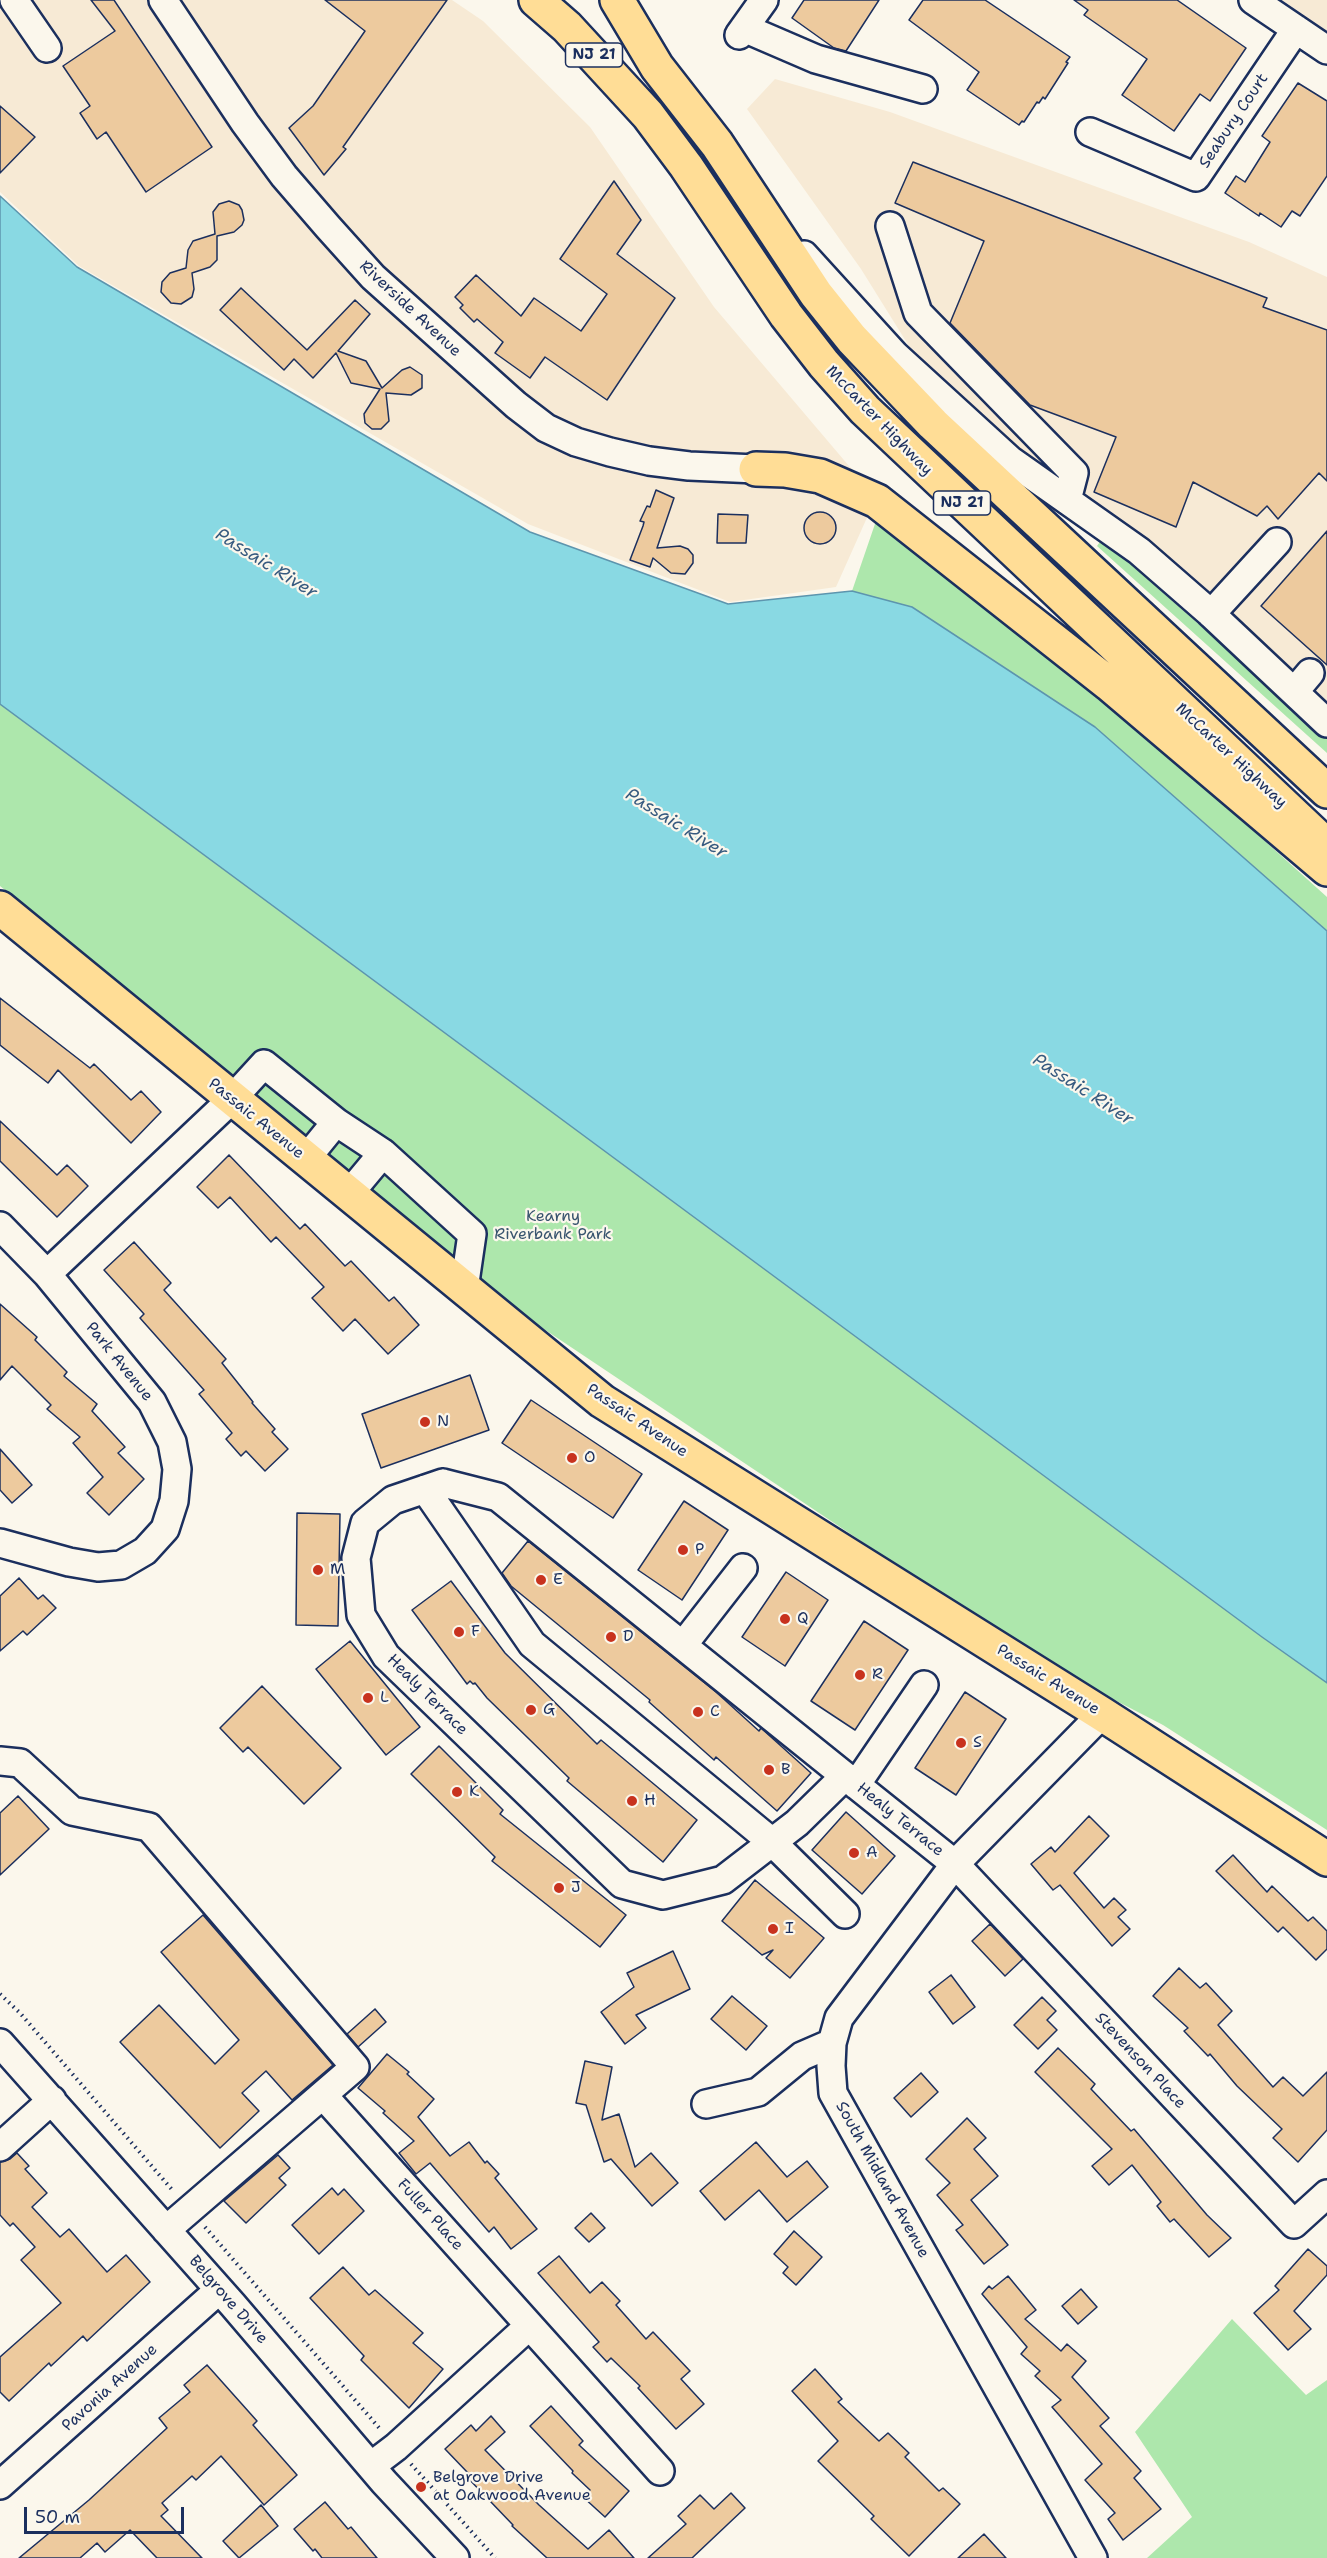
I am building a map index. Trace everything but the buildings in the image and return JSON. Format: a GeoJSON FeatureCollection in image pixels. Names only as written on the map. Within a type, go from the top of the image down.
{"type":"FeatureCollection","features":[{"type":"Feature","properties":{"kind":"main road","name":"McCarter Highway"},"geometry":{"type":"LineString","coordinates":[[536,0],[567,27],[648,115],[686,166],[786,315],[824,364],[865,410],[1327,846]]}},
{"type":"Feature","properties":{"kind":"main road","name":"NJ 21"},"geometry":{"type":"LineString","coordinates":[[594,0],[657,68],[717,144],[816,294],[888,379],[933,424],[1327,791]]}},
{"type":"Feature","properties":{"kind":"main road"},"geometry":{"type":"LineString","coordinates":[[616,0],[657,68]]}},
{"type":"Feature","properties":{"kind":"main road"},"geometry":{"type":"LineString","coordinates":[[756,469],[785,470],[820,476],[850,488],[893,513],[1110,684],[1327,869]]}},
{"type":"Feature","properties":{"kind":"main road","name":"Passaic Avenue"},"geometry":{"type":"LineString","coordinates":[[0,908],[231,1100],[602,1401],[1102,1714],[1327,1859]]}},
{"type":"Feature","properties":{"kind":"street"},"geometry":{"type":"LineString","coordinates":[[14,0],[46,48]]}},
{"type":"Feature","properties":{"kind":"street","name":"Riverside Avenue"},"geometry":{"type":"LineString","coordinates":[[163,0],[245,123],[284,176],[328,227],[373,277],[516,405],[546,428],[576,442],[610,452],[650,461],[689,466],[756,469]]}},
{"type":"Feature","properties":{"kind":"street"},"geometry":{"type":"LineString","coordinates":[[764,0],[742,32],[816,59],[923,89]]}},
{"type":"Feature","properties":{"kind":"street"},"geometry":{"type":"LineString","coordinates":[[1253,0],[1327,50]]}},
{"type":"Feature","properties":{"kind":"street","name":"Seabury Court"},"geometry":{"type":"LineString","coordinates":[[1090,132],[1196,177],[1296,29]]}},
{"type":"Feature","properties":{"kind":"street"},"geometry":{"type":"LineString","coordinates":[[750,191],[838,294],[895,355],[1010,460],[1139,551],[1211,614],[1265,648],[1302,682],[1327,723]]}},
{"type":"Feature","properties":{"kind":"street"},"geometry":{"type":"LineString","coordinates":[[890,226],[918,313],[1074,473],[1067,500]]}},
{"type":"Feature","properties":{"kind":"street"},"geometry":{"type":"LineString","coordinates":[[1211,614],[1277,542]]}},
{"type":"Feature","properties":{"kind":"street"},"geometry":{"type":"LineString","coordinates":[[47,1274],[231,1100],[264,1064],[336,1122],[383,1153],[472,1234],[464,1289]]}},
{"type":"Feature","properties":{"kind":"street"},"geometry":{"type":"LineString","coordinates":[[305,1160],[336,1122]]}},
{"type":"Feature","properties":{"kind":"street"},"geometry":{"type":"LineString","coordinates":[[348,1195],[383,1153]]}},
{"type":"Feature","properties":{"kind":"street","name":"Park Avenue"},"geometry":{"type":"LineString","coordinates":[[0,1226],[47,1274],[152,1402],[172,1442],[177,1469],[174,1501],[165,1529],[145,1551],[122,1565],[98,1568],[0,1543]]}},
{"type":"Feature","properties":{"kind":"street","name":"Healy Terrace"},"geometry":{"type":"LineString","coordinates":[[850,1780],[723,1880],[663,1895],[622,1884],[386,1656],[360,1615],[356,1558],[365,1523],[393,1500],[443,1483],[498,1497],[955,1864]]}},
{"type":"Feature","properties":{"kind":"street"},"geometry":{"type":"LineString","coordinates":[[425,1489],[532,1644],[772,1842],[845,1914]]}},
{"type":"Feature","properties":{"kind":"street"},"geometry":{"type":"LineString","coordinates":[[683,1646],[743,1568]]}},
{"type":"Feature","properties":{"kind":"street"},"geometry":{"type":"LineString","coordinates":[[850,1780],[924,1685]]}},
{"type":"Feature","properties":{"kind":"street","name":"South Midland Avenue"},"geometry":{"type":"LineString","coordinates":[[1093,2558],[833,2093],[832,2043],[839,2018],[955,1864],[1102,1714]]}},
{"type":"Feature","properties":{"kind":"street"},"geometry":{"type":"LineString","coordinates":[[0,1761],[20,1763],[72,1811],[149,1827],[355,2067],[166,2230]]}},
{"type":"Feature","properties":{"kind":"street","name":"Stevenson Place"},"geometry":{"type":"LineString","coordinates":[[955,1864],[1294,2224],[1327,2194]]}},
{"type":"Feature","properties":{"kind":"street","name":"Belgrove Drive"},"geometry":{"type":"LineString","coordinates":[[0,2043],[454,2558]]}},
{"type":"Feature","properties":{"kind":"street"},"geometry":{"type":"LineString","coordinates":[[706,2104],[758,2092],[802,2056],[832,2043]]}},
{"type":"Feature","properties":{"kind":"street"},"geometry":{"type":"LineString","coordinates":[[0,2146],[52,2100]]}},
{"type":"Feature","properties":{"kind":"street","name":"Fuller Place"},"geometry":{"type":"LineString","coordinates":[[330,2103],[660,2471]]}},
{"type":"Feature","properties":{"kind":"street","name":"Pavonia Avenue"},"geometry":{"type":"LineString","coordinates":[[0,2485],[219,2290]]}},
{"type":"Feature","properties":{"kind":"street"},"geometry":{"type":"LineString","coordinates":[[371,2466],[396,2447],[529,2326]]}},
{"type":"Feature","properties":{"kind":"path"},"geometry":{"type":"LineString","coordinates":[[0,1994],[20,2013],[190,2211],[495,2558]]}},
{"type":"Feature","properties":{"kind":"shaded area"},"geometry":{"type":"Polygon","coordinates":[[[0,0],[452,0],[483,21],[590,127],[714,307],[849,466],[878,493],[836,587],[730,602],[528,524],[79,266],[0,192],[0,0]]]}},
{"type":"Feature","properties":{"kind":"shaded area"},"geometry":{"type":"Polygon","coordinates":[[[1266,0],[1327,0],[1327,43],[1266,0]]]}},
{"type":"Feature","properties":{"kind":"shaded area"},"geometry":{"type":"Polygon","coordinates":[[[775,79],[890,112],[1249,242],[1327,277],[1327,721],[922,367],[861,269],[747,109],[775,79]]]}},
{"type":"Feature","properties":{"kind":"green space"},"geometry":{"type":"Polygon","coordinates":[[[876,521],[1014,625],[1197,780],[1327,897],[1327,931],[1095,727],[912,607],[852,591],[876,521]]]}},
{"type":"Feature","properties":{"kind":"green space"},"geometry":{"type":"Polygon","coordinates":[[[1102,539],[1327,737],[1327,753],[1097,546],[1102,539]]]}},
{"type":"Feature","properties":{"kind":"green space","name":"Kearny Riverbank Park"},"geometry":{"type":"Polygon","coordinates":[[[0,704],[1327,1683],[1327,1830],[1163,1725],[1045,1664],[496,1297],[207,1054],[0,886],[0,704]]]}},
{"type":"Feature","properties":{"kind":"green space"},"geometry":{"type":"Polygon","coordinates":[[[1232,2319],[1306,2395],[1327,2380],[1327,2558],[1147,2558],[1192,2517],[1135,2432],[1232,2319]]]}},
{"type":"Feature","properties":{"kind":"water","name":"Passaic River"},"geometry":{"type":"Polygon","coordinates":[[[0,196],[77,267],[530,532],[728,604],[852,591],[912,607],[1095,727],[1327,931],[1327,1683],[0,704],[0,196]]]}},
{"type":"Feature","properties":{"kind":"place","name":"N"},"geometry":{"type":"Point","coordinates":[425,1422]}},
{"type":"Feature","properties":{"kind":"place","name":"O"},"geometry":{"type":"Point","coordinates":[572,1458]}},
{"type":"Feature","properties":{"kind":"place","name":"P"},"geometry":{"type":"Point","coordinates":[683,1550]}},
{"type":"Feature","properties":{"kind":"place","name":"M"},"geometry":{"type":"Point","coordinates":[318,1570]}},
{"type":"Feature","properties":{"kind":"place","name":"E"},"geometry":{"type":"Point","coordinates":[541,1580]}},
{"type":"Feature","properties":{"kind":"place","name":"Q"},"geometry":{"type":"Point","coordinates":[785,1619]}},
{"type":"Feature","properties":{"kind":"place","name":"F"},"geometry":{"type":"Point","coordinates":[459,1632]}},
{"type":"Feature","properties":{"kind":"place","name":"D"},"geometry":{"type":"Point","coordinates":[611,1637]}},
{"type":"Feature","properties":{"kind":"place","name":"R"},"geometry":{"type":"Point","coordinates":[860,1675]}},
{"type":"Feature","properties":{"kind":"place","name":"L"},"geometry":{"type":"Point","coordinates":[368,1698]}},
{"type":"Feature","properties":{"kind":"place","name":"G"},"geometry":{"type":"Point","coordinates":[531,1710]}},
{"type":"Feature","properties":{"kind":"place","name":"C"},"geometry":{"type":"Point","coordinates":[698,1712]}},
{"type":"Feature","properties":{"kind":"place","name":"S"},"geometry":{"type":"Point","coordinates":[961,1743]}},
{"type":"Feature","properties":{"kind":"place","name":"B"},"geometry":{"type":"Point","coordinates":[769,1770]}},
{"type":"Feature","properties":{"kind":"place","name":"K"},"geometry":{"type":"Point","coordinates":[457,1792]}},
{"type":"Feature","properties":{"kind":"place","name":"H"},"geometry":{"type":"Point","coordinates":[632,1801]}},
{"type":"Feature","properties":{"kind":"place","name":"A"},"geometry":{"type":"Point","coordinates":[854,1853]}},
{"type":"Feature","properties":{"kind":"place","name":"J"},"geometry":{"type":"Point","coordinates":[559,1888]}},
{"type":"Feature","properties":{"kind":"place","name":"I"},"geometry":{"type":"Point","coordinates":[773,1929]}},
{"type":"Feature","properties":{"kind":"place","name":"Belgrove Drive at Oakwood Avenue"},"geometry":{"type":"Point","coordinates":[421,2487]}}]}
